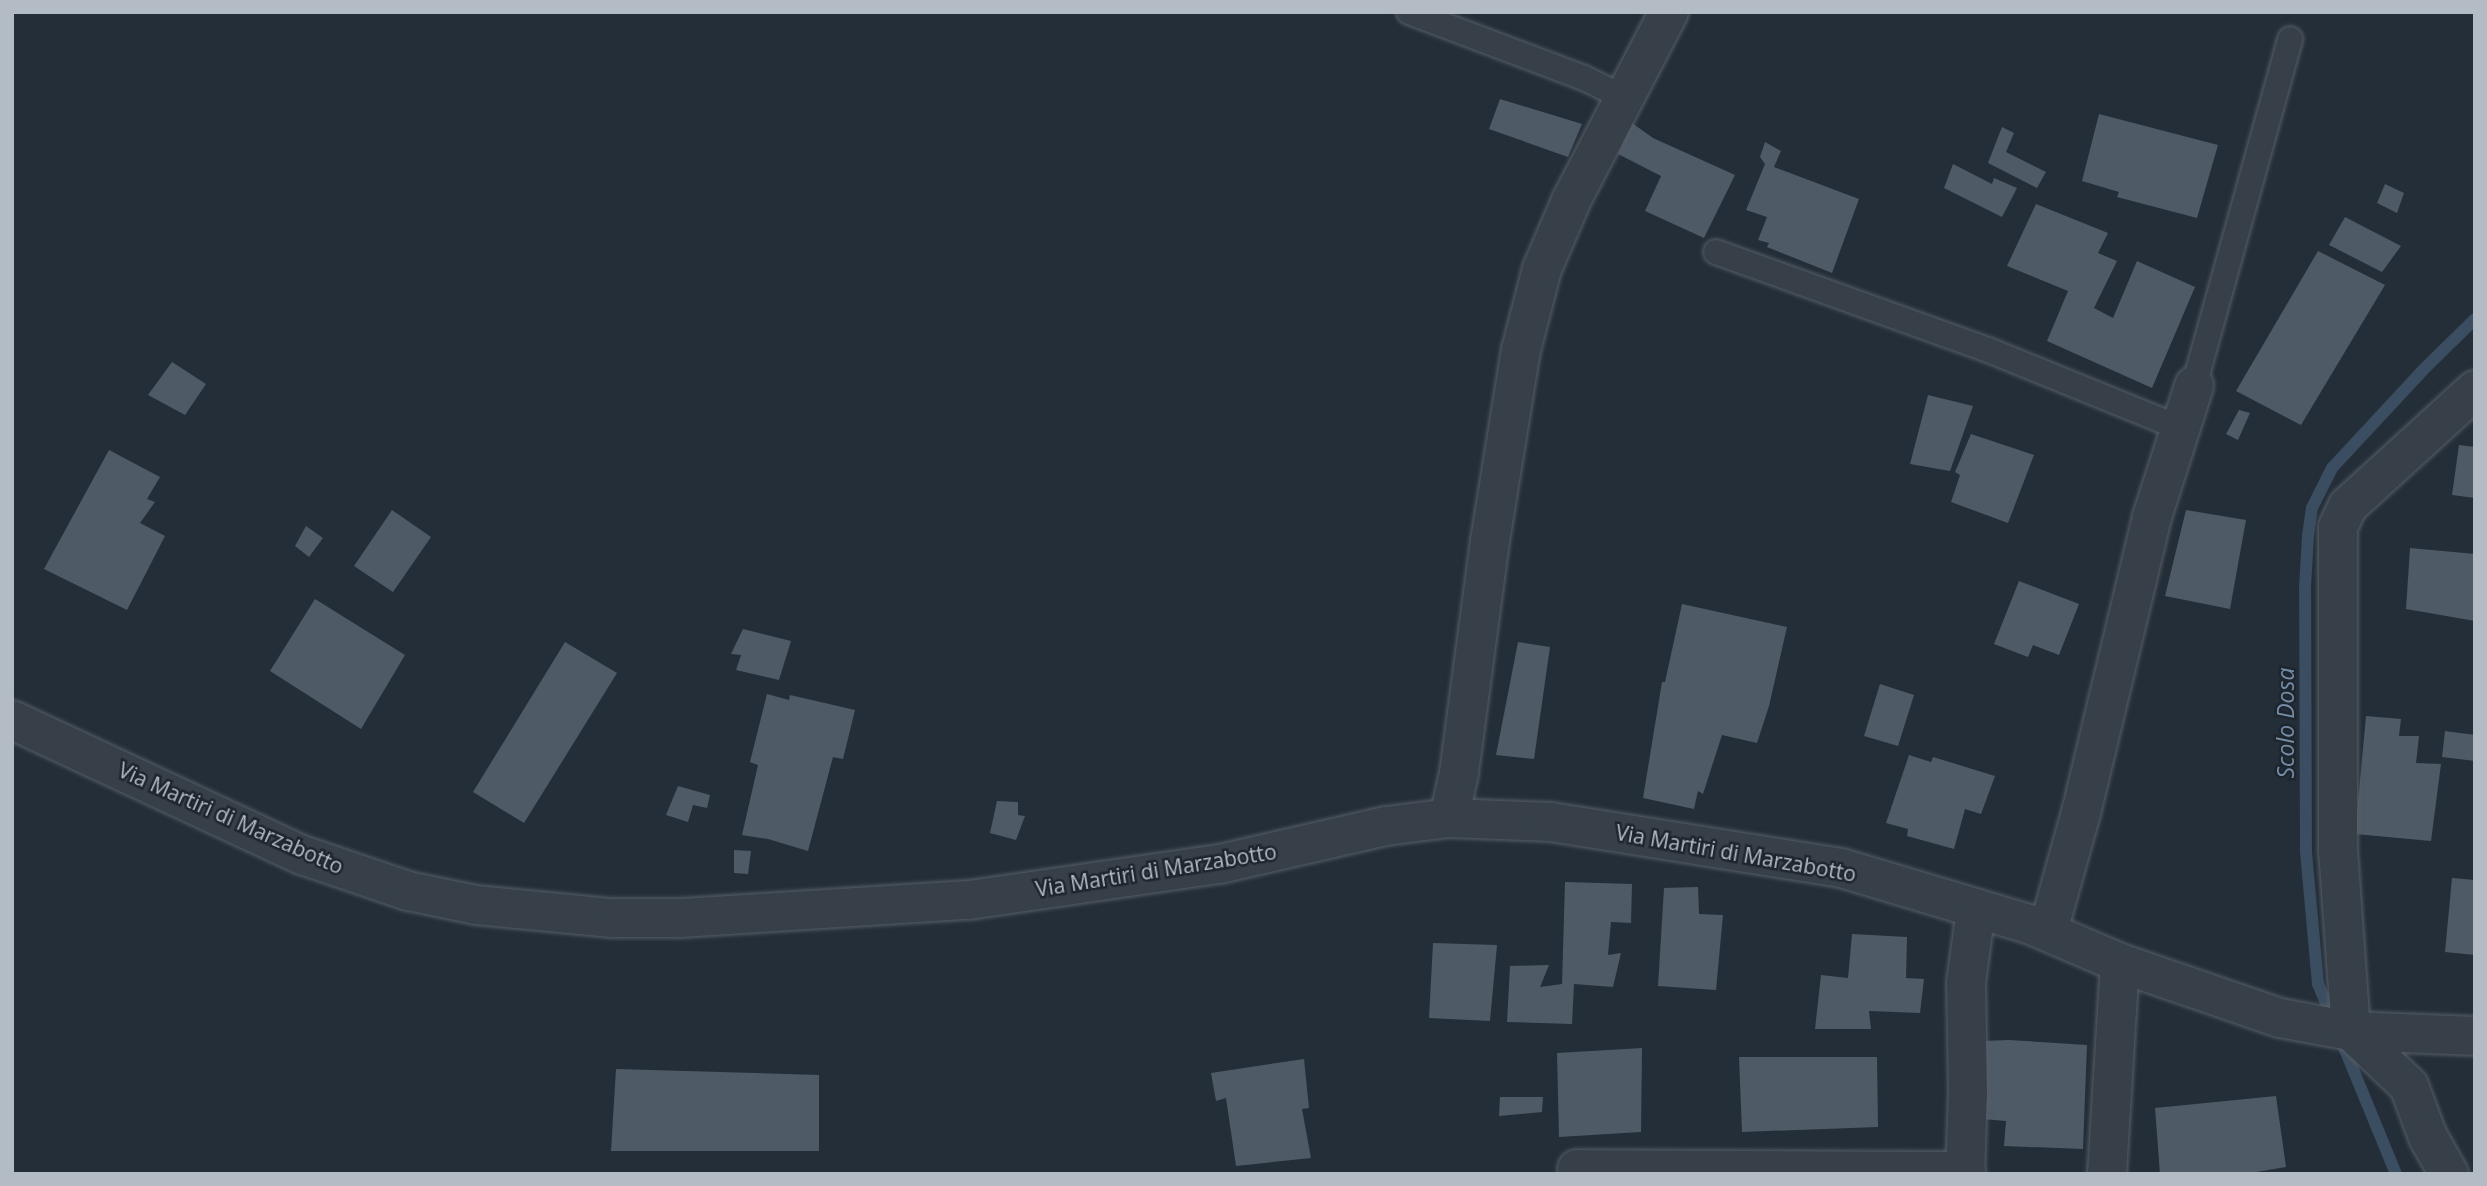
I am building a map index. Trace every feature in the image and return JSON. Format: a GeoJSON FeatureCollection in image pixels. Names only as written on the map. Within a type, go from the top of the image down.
{"type":"FeatureCollection","features":[{"type":"Feature","properties":{"kind":"street"},"geometry":{"type":"LineString","coordinates":[[1448,818],[1459,773],[1490,541],[1521,350],[1542,269],[1571,201],[1669,12]]}},
{"type":"Feature","properties":{"kind":"street"},"geometry":{"type":"LineString","coordinates":[[2048,932],[2087,788],[2152,517],[2194,386]]}},
{"type":"Feature","properties":{"kind":"street"},"geometry":{"type":"LineString","coordinates":[[2449,1174],[2428,1136],[2409,1086],[2351,1031],[2338,851],[2338,527],[2348,506],[2475,390]]}},
{"type":"Feature","properties":{"kind":"street","name":"Via Martiri di Marzabotto"},"geometry":{"type":"LineString","coordinates":[[12,720],[302,855],[408,891],[475,905],[541,913],[680,918],[970,900],[1220,864],[1386,825],[1448,818],[1551,822],[1841,868],[2048,932],[2120,962],[2280,1018],[2351,1031],[2466,1035]]}},
{"type":"Feature","properties":{"kind":"street"},"geometry":{"type":"LineString","coordinates":[[1577,1169],[1965,1172],[1968,1094],[1966,983],[1976,909]]}},
{"type":"Feature","properties":{"kind":"street"},"geometry":{"type":"LineString","coordinates":[[2107,1174],[2120,962]]}},
{"type":"Feature","properties":{"kind":"street"},"geometry":{"type":"LineString","coordinates":[[2409,1086],[2423,1059],[2437,1044],[2466,1035]]}},
{"type":"Feature","properties":{"kind":"lane"},"geometry":{"type":"LineString","coordinates":[[1409,12],[1584,78],[1625,98]]}},
{"type":"Feature","properties":{"kind":"lane"},"geometry":{"type":"LineString","coordinates":[[2194,386],[2290,39]]}},
{"type":"Feature","properties":{"kind":"lane"},"geometry":{"type":"LineString","coordinates":[[1716,252],[1989,351],[2180,428]]}},
{"type":"Feature","properties":{"kind":"building"},"geometry":{"type":"Polygon","coordinates":[[[1500,99],[1582,124],[1568,157],[1489,129],[1500,99]]]}},
{"type":"Feature","properties":{"kind":"building"},"geometry":{"type":"Polygon","coordinates":[[[2099,114],[2218,145],[2197,218],[2117,197],[2119,192],[2082,181],[2099,114]]]}},
{"type":"Feature","properties":{"kind":"building"},"geometry":{"type":"Polygon","coordinates":[[[1632,123],[1653,138],[1735,175],[1704,238],[1645,211],[1661,176],[1618,154],[1632,123]]]}},
{"type":"Feature","properties":{"kind":"building"},"geometry":{"type":"Polygon","coordinates":[[[2002,127],[2014,133],[2006,152],[2046,172],[2037,188],[1988,163],[2002,127]]]}},
{"type":"Feature","properties":{"kind":"building"},"geometry":{"type":"Polygon","coordinates":[[[1765,142],[1781,151],[1774,167],[1859,199],[1832,273],[1767,247],[1769,243],[1758,240],[1767,217],[1746,210],[1765,164],[1760,157],[1765,142]]]}},
{"type":"Feature","properties":{"kind":"building"},"geometry":{"type":"Polygon","coordinates":[[[1953,164],[1992,184],[1994,178],[2017,188],[2002,217],[1944,188],[1953,164]]]}},
{"type":"Feature","properties":{"kind":"building"},"geometry":{"type":"Polygon","coordinates":[[[2385,184],[2404,193],[2397,213],[2377,203],[2385,184]]]}},
{"type":"Feature","properties":{"kind":"building"},"geometry":{"type":"Polygon","coordinates":[[[2036,204],[2108,233],[2098,253],[2117,261],[2094,308],[2113,318],[2137,261],[2195,287],[2152,388],[2047,341],[2068,291],[2007,266],[2036,204]]]}},
{"type":"Feature","properties":{"kind":"building"},"geometry":{"type":"Polygon","coordinates":[[[2345,217],[2401,246],[2382,272],[2329,245],[2345,217]]]}},
{"type":"Feature","properties":{"kind":"building"},"geometry":{"type":"Polygon","coordinates":[[[2318,251],[2385,285],[2301,425],[2236,391],[2318,251]]]}},
{"type":"Feature","properties":{"kind":"building"},"geometry":{"type":"Polygon","coordinates":[[[172,362],[206,384],[185,415],[148,395],[172,362]]]}},
{"type":"Feature","properties":{"kind":"building"},"geometry":{"type":"Polygon","coordinates":[[[1928,395],[1973,406],[1950,471],[1910,464],[1928,395]]]}},
{"type":"Feature","properties":{"kind":"building"},"geometry":{"type":"Polygon","coordinates":[[[2239,410],[2250,413],[2238,440],[2226,434],[2239,410]]]}},
{"type":"Feature","properties":{"kind":"building"},"geometry":{"type":"Polygon","coordinates":[[[1971,434],[2034,455],[2008,523],[1951,502],[1960,475],[1955,472],[1971,434]]]}},
{"type":"Feature","properties":{"kind":"building"},"geometry":{"type":"Polygon","coordinates":[[[2459,445],[2475,447],[2475,498],[2452,495],[2459,445]]]}},
{"type":"Feature","properties":{"kind":"building"},"geometry":{"type":"Polygon","coordinates":[[[109,450],[160,477],[147,499],[155,502],[140,523],[165,536],[127,610],[44,569],[109,450]]]}},
{"type":"Feature","properties":{"kind":"building"},"geometry":{"type":"Polygon","coordinates":[[[392,510],[431,537],[393,592],[354,566],[392,510]]]}},
{"type":"Feature","properties":{"kind":"building"},"geometry":{"type":"Polygon","coordinates":[[[2186,510],[2246,520],[2230,609],[2165,596],[2186,510]]]}},
{"type":"Feature","properties":{"kind":"building"},"geometry":{"type":"Polygon","coordinates":[[[306,526],[323,538],[309,557],[295,546],[306,526]]]}},
{"type":"Feature","properties":{"kind":"building"},"geometry":{"type":"Polygon","coordinates":[[[2410,548],[2475,554],[2475,621],[2406,609],[2410,548]]]}},
{"type":"Feature","properties":{"kind":"building"},"geometry":{"type":"Polygon","coordinates":[[[2019,581],[2079,604],[2059,655],[2033,645],[2028,657],[1994,644],[2019,581]]]}},
{"type":"Feature","properties":{"kind":"building"},"geometry":{"type":"Polygon","coordinates":[[[315,599],[405,655],[361,729],[270,671],[315,599]]]}},
{"type":"Feature","properties":{"kind":"building"},"geometry":{"type":"Polygon","coordinates":[[[1682,604],[1787,627],[1769,706],[1757,743],[1722,735],[1703,794],[1698,791],[1694,809],[1643,798],[1662,682],[1665,682],[1682,604]]]}},
{"type":"Feature","properties":{"kind":"building"},"geometry":{"type":"Polygon","coordinates":[[[743,629],[791,641],[779,680],[736,670],[741,655],[731,654],[743,629]]]}},
{"type":"Feature","properties":{"kind":"building"},"geometry":{"type":"Polygon","coordinates":[[[565,642],[617,673],[524,823],[473,792],[565,642]]]}},
{"type":"Feature","properties":{"kind":"building"},"geometry":{"type":"Polygon","coordinates":[[[1518,642],[1550,647],[1534,759],[1496,755],[1518,642]]]}},
{"type":"Feature","properties":{"kind":"building"},"geometry":{"type":"Polygon","coordinates":[[[1880,684],[1914,695],[1898,746],[1864,736],[1880,684]]]}},
{"type":"Feature","properties":{"kind":"building"},"geometry":{"type":"Polygon","coordinates":[[[767,694],[789,700],[790,695],[855,710],[843,759],[833,757],[808,851],[768,839],[742,835],[758,765],[750,762],[767,694]]]}},
{"type":"Feature","properties":{"kind":"building"},"geometry":{"type":"Polygon","coordinates":[[[2366,716],[2401,719],[2399,736],[2419,736],[2416,763],[2441,764],[2431,841],[2355,834],[2366,716]]]}},
{"type":"Feature","properties":{"kind":"building"},"geometry":{"type":"Polygon","coordinates":[[[2445,731],[2475,735],[2475,761],[2442,757],[2445,731]]]}},
{"type":"Feature","properties":{"kind":"building"},"geometry":{"type":"Polygon","coordinates":[[[1909,755],[1931,762],[1933,757],[1995,776],[1981,814],[1965,809],[1954,849],[1907,836],[1908,829],[1886,823],[1909,755]]]}},
{"type":"Feature","properties":{"kind":"building"},"geometry":{"type":"Polygon","coordinates":[[[678,786],[710,795],[707,808],[693,805],[688,822],[666,815],[678,786]]]}},
{"type":"Feature","properties":{"kind":"building"},"geometry":{"type":"Polygon","coordinates":[[[997,801],[1018,802],[1018,815],[1025,816],[1016,840],[990,833],[997,801]]]}},
{"type":"Feature","properties":{"kind":"building"},"geometry":{"type":"Polygon","coordinates":[[[734,850],[751,851],[748,874],[734,873],[734,850]]]}},
{"type":"Feature","properties":{"kind":"building"},"geometry":{"type":"Polygon","coordinates":[[[2452,878],[2475,880],[2475,955],[2445,952],[2452,878]]]}},
{"type":"Feature","properties":{"kind":"building"},"geometry":{"type":"Polygon","coordinates":[[[1565,882],[1632,884],[1631,923],[1611,922],[1608,955],[1621,953],[1613,987],[1574,984],[1572,1024],[1507,1022],[1510,966],[1549,965],[1540,987],[1562,984],[1565,882]]]}},
{"type":"Feature","properties":{"kind":"building"},"geometry":{"type":"Polygon","coordinates":[[[1698,887],[1699,914],[1723,915],[1716,990],[1658,986],[1664,888],[1698,887]]]}},
{"type":"Feature","properties":{"kind":"building"},"geometry":{"type":"Polygon","coordinates":[[[1852,934],[1907,937],[1906,978],[1924,979],[1920,1013],[1869,1011],[1871,1029],[1815,1029],[1821,975],[1848,978],[1852,934]]]}},
{"type":"Feature","properties":{"kind":"building"},"geometry":{"type":"Polygon","coordinates":[[[1433,943],[1497,945],[1490,1021],[1429,1018],[1433,943]]]}},
{"type":"Feature","properties":{"kind":"building"},"geometry":{"type":"Polygon","coordinates":[[[1982,1041],[2087,1045],[2083,1149],[2004,1146],[2006,1121],[1982,1119],[1982,1041]]]}},
{"type":"Feature","properties":{"kind":"building"},"geometry":{"type":"Polygon","coordinates":[[[1642,1048],[1641,1132],[1559,1137],[1557,1053],[1642,1048]]]}},
{"type":"Feature","properties":{"kind":"building"},"geometry":{"type":"Polygon","coordinates":[[[1739,1057],[1877,1057],[1878,1127],[1742,1132],[1739,1057]]]}},
{"type":"Feature","properties":{"kind":"building"},"geometry":{"type":"Polygon","coordinates":[[[1304,1059],[1309,1108],[1302,1109],[1311,1158],[1236,1166],[1226,1098],[1216,1101],[1211,1073],[1304,1059]]]}},
{"type":"Feature","properties":{"kind":"building"},"geometry":{"type":"Polygon","coordinates":[[[616,1069],[819,1075],[819,1151],[611,1151],[616,1069]]]}},
{"type":"Feature","properties":{"kind":"building"},"geometry":{"type":"Polygon","coordinates":[[[2276,1096],[2286,1167],[2244,1174],[2160,1174],[2155,1108],[2276,1096]]]}},
{"type":"Feature","properties":{"kind":"building"},"geometry":{"type":"Polygon","coordinates":[[[1500,1097],[1543,1097],[1542,1112],[1499,1116],[1500,1097]]]}},
{"type":"Feature","properties":{"kind":"waterway","name":"Scolo Dosa"},"geometry":{"type":"LineString","coordinates":[[2396,1174],[2318,984],[2306,851],[2305,588],[2308,536],[2312,508],[2332,468],[2424,369],[2475,319]]}}]}
